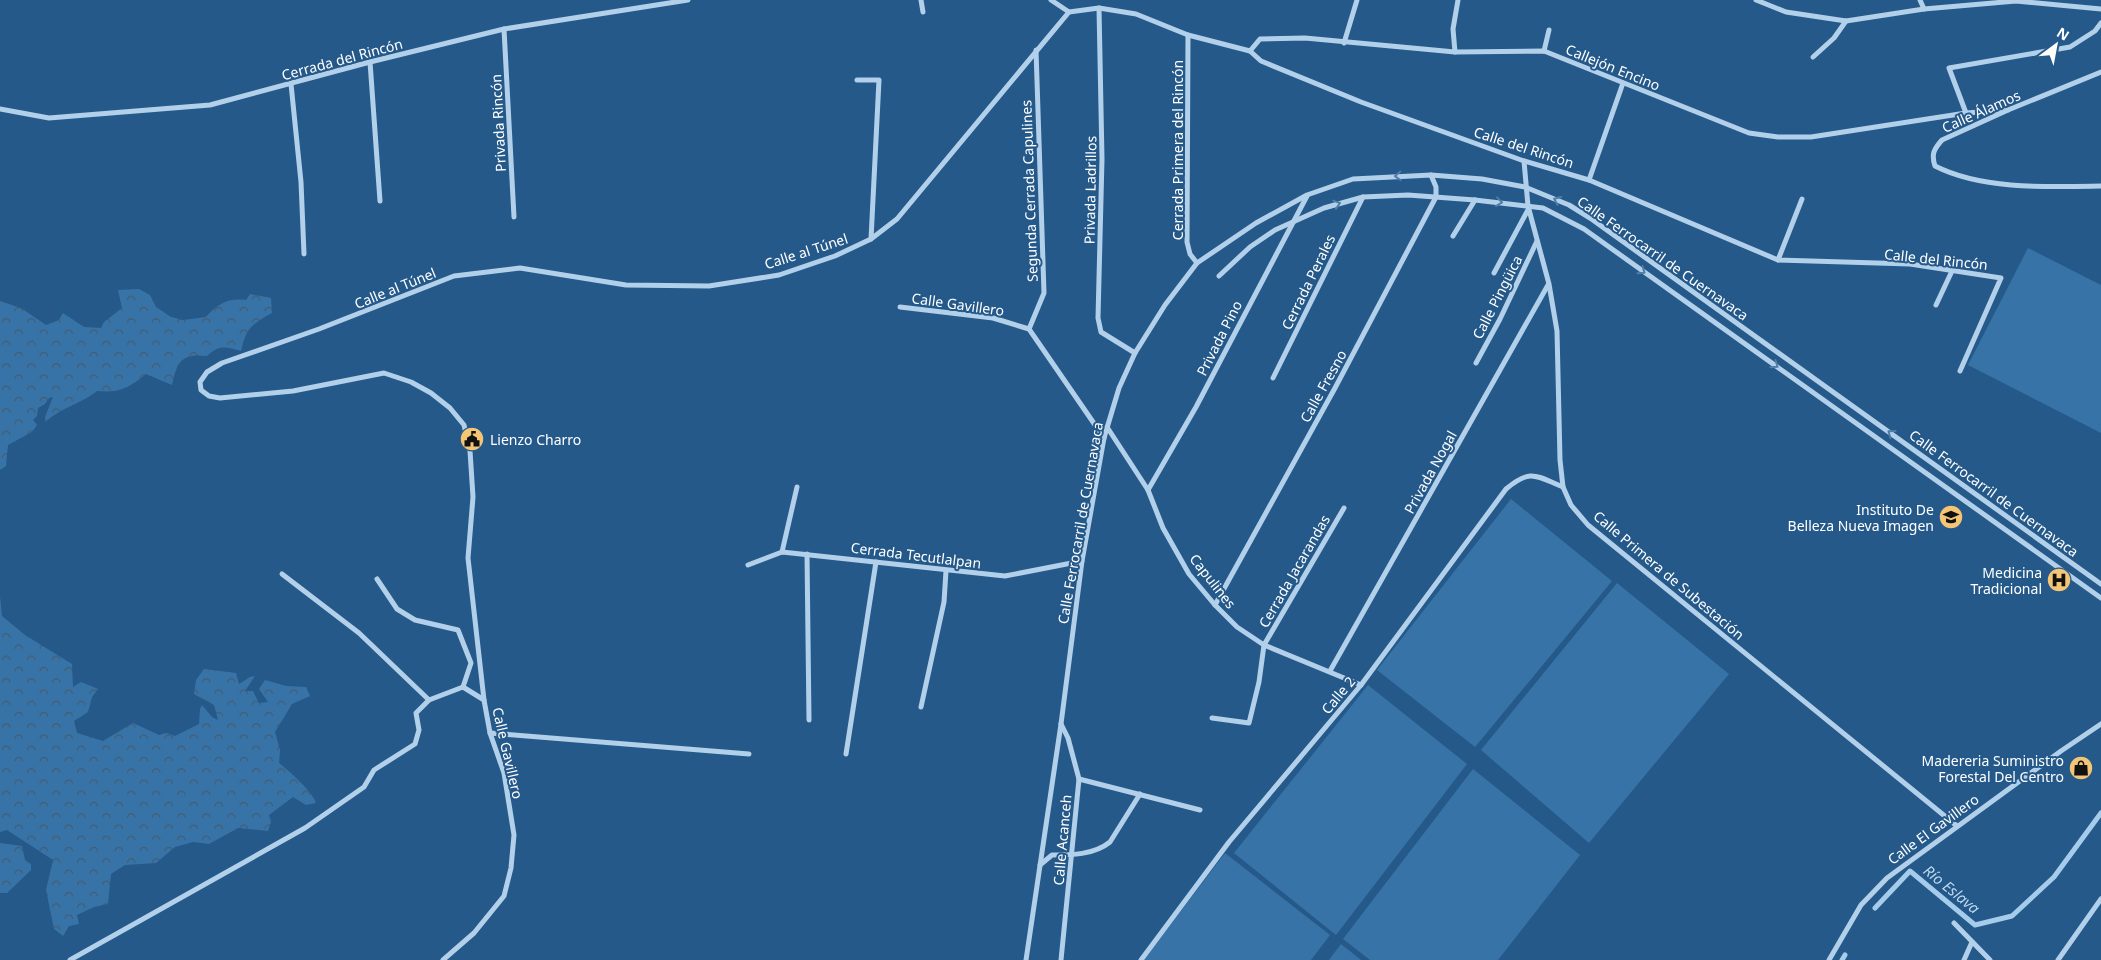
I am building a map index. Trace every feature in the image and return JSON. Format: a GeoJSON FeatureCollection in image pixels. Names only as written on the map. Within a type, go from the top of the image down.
{"type":"FeatureCollection","features":[{"type":"Feature","properties":{"kind":"street","name":"Cerrada del Rincón"},"geometry":{"type":"LineString","coordinates":[[0,109],[49,118],[210,106],[370,62],[504,29],[688,0]]}},
{"type":"Feature","properties":{"kind":"street"},"geometry":{"type":"LineString","coordinates":[[921,0],[923,12]]}},
{"type":"Feature","properties":{"kind":"street"},"geometry":{"type":"LineString","coordinates":[[1051,0],[1069,12]]}},
{"type":"Feature","properties":{"kind":"street"},"geometry":{"type":"LineString","coordinates":[[1344,43],[1357,0]]}},
{"type":"Feature","properties":{"kind":"street"},"geometry":{"type":"LineString","coordinates":[[1455,52],[1453,29],[1458,0]]}},
{"type":"Feature","properties":{"kind":"street"},"geometry":{"type":"LineString","coordinates":[[1756,0],[1786,12],[1846,21],[1924,9],[2017,1],[2101,9]]}},
{"type":"Feature","properties":{"kind":"street"},"geometry":{"type":"LineString","coordinates":[[1920,0],[1924,9]]}},
{"type":"Feature","properties":{"kind":"street","name":"Calle del Rincón"},"geometry":{"type":"LineString","coordinates":[[1069,12],[1100,8],[1136,14],[1188,35],[1250,51],[1261,61],[1361,102],[1524,161],[1589,180],[1778,260],[1910,264],[2001,278],[1960,371]]}},
{"type":"Feature","properties":{"kind":"street","name":"Privada Ladrillos"},"geometry":{"type":"LineString","coordinates":[[1100,8],[1102,159],[1098,318],[1101,332],[1135,353]]}},
{"type":"Feature","properties":{"kind":"street","name":"Calle al Túnel"},"geometry":{"type":"LineString","coordinates":[[484,700],[468,558],[473,497],[470,451],[464,425],[450,408],[431,393],[411,382],[384,373],[293,392],[220,398],[209,396],[201,390],[200,382],[207,372],[222,363],[319,329],[454,276],[520,268],[626,285],[709,286],[779,275],[835,256],[871,239],[897,219],[1069,12]]}},
{"type":"Feature","properties":{"kind":"street"},"geometry":{"type":"LineString","coordinates":[[1812,57],[1834,38],[1846,21]]}},
{"type":"Feature","properties":{"kind":"street"},"geometry":{"type":"LineString","coordinates":[[1966,113],[1949,68],[2070,47],[2095,31],[2101,23]]}},
{"type":"Feature","properties":{"kind":"street","name":"Privada Rincón"},"geometry":{"type":"LineString","coordinates":[[504,29],[514,216]]}},
{"type":"Feature","properties":{"kind":"street"},"geometry":{"type":"LineString","coordinates":[[1544,51],[1549,30]]}},
{"type":"Feature","properties":{"kind":"street","name":"Cerrada Primera del Rincón"},"geometry":{"type":"LineString","coordinates":[[1188,35],[1187,242],[1190,254],[1197,263]]}},
{"type":"Feature","properties":{"kind":"street","name":"Callejón Encino"},"geometry":{"type":"LineString","coordinates":[[1250,51],[1260,39],[1306,38],[1455,52],[1544,51],[1748,133],[1778,138],[1811,137],[1966,113],[2008,110]]}},
{"type":"Feature","properties":{"kind":"street","name":"Segunda Cerrada Capulines"},"geometry":{"type":"LineString","coordinates":[[1029,329],[1044,292],[1036,50]]}},
{"type":"Feature","properties":{"kind":"street"},"geometry":{"type":"LineString","coordinates":[[370,62],[380,201]]}},
{"type":"Feature","properties":{"kind":"street","name":"Calle Álamos"},"geometry":{"type":"LineString","coordinates":[[2101,72],[2008,110],[1942,140],[1935,147],[1932,157],[1935,166],[1948,173],[2027,187],[2101,186]]}},
{"type":"Feature","properties":{"kind":"street"},"geometry":{"type":"LineString","coordinates":[[857,80],[880,80],[871,239]]}},
{"type":"Feature","properties":{"kind":"street"},"geometry":{"type":"LineString","coordinates":[[1589,180],[1624,83]]}},
{"type":"Feature","properties":{"kind":"street"},"geometry":{"type":"LineString","coordinates":[[292,84],[301,182],[304,254]]}},
{"type":"Feature","properties":{"kind":"street","name":"Calle Primera de Subestación"},"geometry":{"type":"LineString","coordinates":[[1524,161],[1525,186],[1529,207],[1549,284],[1558,331],[1560,460],[1563,487],[1572,505],[1588,525],[1957,826]]}},
{"type":"Feature","properties":{"kind":"street"},"geometry":{"type":"LineString","coordinates":[[1430,174],[1436,187],[1436,197]]}},
{"type":"Feature","properties":{"kind":"street","name":"Calle Ferrocarril de Cuernavaca"},"geometry":{"type":"LineString","coordinates":[[1026,960],[1061,724],[1082,561],[1104,438],[1119,388],[1135,353],[1165,305],[1197,263],[1256,223],[1307,195],[1353,179],[1430,174],[1482,179],[1525,186],[1569,206],[1590,218],[2101,584]]}},
{"type":"Feature","properties":{"kind":"street","name":"Privada Pino"},"geometry":{"type":"LineString","coordinates":[[1148,490],[1196,407],[1307,195]]}},
{"type":"Feature","properties":{"kind":"street","name":"Calle Ferrocarril de Cuernavaca"},"geometry":{"type":"LineString","coordinates":[[1219,276],[1250,248],[1275,230],[1324,208],[1363,197],[1408,195],[1543,208],[1584,229],[2101,598]]}},
{"type":"Feature","properties":{"kind":"street","name":"Cerrada Perales"},"geometry":{"type":"LineString","coordinates":[[1273,378],[1363,197]]}},
{"type":"Feature","properties":{"kind":"street","name":"Calle Fresno"},"geometry":{"type":"LineString","coordinates":[[1215,605],[1335,388],[1436,197]]}},
{"type":"Feature","properties":{"kind":"street"},"geometry":{"type":"LineString","coordinates":[[1778,260],[1802,199]]}},
{"type":"Feature","properties":{"kind":"street"},"geometry":{"type":"LineString","coordinates":[[1453,236],[1475,200]]}},
{"type":"Feature","properties":{"kind":"street"},"geometry":{"type":"LineString","coordinates":[[1494,273],[1529,207]]}},
{"type":"Feature","properties":{"kind":"street","name":"Calle Pingüica"},"geometry":{"type":"LineString","coordinates":[[1476,363],[1500,319],[1537,241]]}},
{"type":"Feature","properties":{"kind":"street"},"geometry":{"type":"LineString","coordinates":[[1936,305],[1952,271]]}},
{"type":"Feature","properties":{"kind":"street","name":"Privada Nogal"},"geometry":{"type":"LineString","coordinates":[[1330,671],[1549,284]]}},
{"type":"Feature","properties":{"kind":"street","name":"Calle Gavillero"},"geometry":{"type":"LineString","coordinates":[[900,307],[993,318],[1029,329]]}},
{"type":"Feature","properties":{"kind":"street"},"geometry":{"type":"LineString","coordinates":[[1029,329],[1104,438]]}},
{"type":"Feature","properties":{"kind":"street","name":"Capulines"},"geometry":{"type":"LineString","coordinates":[[1107,427],[1148,490],[1164,528],[1189,574],[1215,605],[1237,627],[1264,645],[1361,685]]}},
{"type":"Feature","properties":{"kind":"street","name":"Calle 2"},"geometry":{"type":"LineString","coordinates":[[1141,960],[1229,842],[1361,685],[1506,490],[1519,478],[1533,474],[1563,487]]}},
{"type":"Feature","properties":{"kind":"street"},"geometry":{"type":"LineString","coordinates":[[782,552],[797,487]]}},
{"type":"Feature","properties":{"kind":"street","name":"Cerrada Jacarandas"},"geometry":{"type":"LineString","coordinates":[[1264,645],[1344,508]]}},
{"type":"Feature","properties":{"kind":"street","name":"Cerrada Tecutlalpan"},"geometry":{"type":"LineString","coordinates":[[748,565],[782,552],[1005,576],[1082,561]]}},
{"type":"Feature","properties":{"kind":"street"},"geometry":{"type":"LineString","coordinates":[[807,554],[809,720]]}},
{"type":"Feature","properties":{"kind":"street"},"geometry":{"type":"LineString","coordinates":[[846,754],[876,562]]}},
{"type":"Feature","properties":{"kind":"street"},"geometry":{"type":"LineString","coordinates":[[921,707],[944,602],[946,571]]}},
{"type":"Feature","properties":{"kind":"street"},"geometry":{"type":"LineString","coordinates":[[282,574],[359,633],[429,700]]}},
{"type":"Feature","properties":{"kind":"street"},"geometry":{"type":"LineString","coordinates":[[70,960],[305,828],[364,787],[374,770],[416,744],[419,730],[416,713],[429,700],[463,687],[471,663],[458,630],[414,620],[397,609],[377,579]]}},
{"type":"Feature","properties":{"kind":"street"},"geometry":{"type":"LineString","coordinates":[[1212,718],[1249,723],[1259,682],[1264,645]]}},
{"type":"Feature","properties":{"kind":"street","name":"Calle Gavillero"},"geometry":{"type":"LineString","coordinates":[[443,960],[474,933],[504,896],[512,868],[514,835],[504,773],[490,733],[484,700],[463,687]]}},
{"type":"Feature","properties":{"kind":"street","name":"Calle Acanceh"},"geometry":{"type":"LineString","coordinates":[[1061,724],[1068,738],[1079,779],[1061,960]]}},
{"type":"Feature","properties":{"kind":"street","name":"Calle El Gavillero"},"geometry":{"type":"LineString","coordinates":[[1828,960],[1861,905],[1887,878],[2101,724]]}},
{"type":"Feature","properties":{"kind":"street"},"geometry":{"type":"LineString","coordinates":[[490,733],[749,754]]}},
{"type":"Feature","properties":{"kind":"street"},"geometry":{"type":"LineString","coordinates":[[1079,779],[1200,810]]}},
{"type":"Feature","properties":{"kind":"street"},"geometry":{"type":"LineString","coordinates":[[1040,866],[1052,855],[1072,855],[1104,847],[1110,842],[1140,794]]}},
{"type":"Feature","properties":{"kind":"street"},"geometry":{"type":"LineString","coordinates":[[2058,960],[2101,899]]}},
{"type":"Feature","properties":{"kind":"street"},"geometry":{"type":"LineString","coordinates":[[1954,923],[1990,960]]}},
{"type":"Feature","properties":{"kind":"street"},"geometry":{"type":"LineString","coordinates":[[1964,960],[1972,942]]}},
{"type":"Feature","properties":{"kind":"green space"},"geometry":{"type":"Polygon","coordinates":[[[2028,248],[2101,285],[2101,433],[1968,365],[2028,248]]]}},
{"type":"Feature","properties":{"kind":"green space"},"geometry":{"type":"Polygon","coordinates":[[[139,289],[150,295],[156,307],[171,317],[183,320],[206,317],[223,303],[233,300],[246,300],[250,294],[271,298],[272,313],[259,320],[251,328],[245,337],[241,351],[231,348],[219,348],[207,356],[192,356],[182,360],[176,370],[172,385],[146,374],[124,388],[112,391],[97,391],[45,422],[45,417],[53,397],[49,398],[45,404],[38,408],[37,416],[33,420],[37,425],[32,432],[8,445],[6,466],[0,470],[0,301],[21,308],[46,325],[59,320],[63,313],[84,327],[101,328],[104,322],[122,308],[118,290],[139,289]]]}},
{"type":"Feature","properties":{"kind":"green space"},"geometry":{"type":"Polygon","coordinates":[[[1511,499],[1612,581],[1475,747],[1377,670],[1511,499]]]}},
{"type":"Feature","properties":{"kind":"green space"},"geometry":{"type":"Polygon","coordinates":[[[1617,583],[1729,674],[1589,843],[1481,750],[1617,583]]]}},
{"type":"Feature","properties":{"kind":"green space"},"geometry":{"type":"Polygon","coordinates":[[[0,596],[2,616],[25,635],[72,664],[73,687],[81,682],[98,689],[92,697],[88,712],[74,721],[77,733],[103,741],[133,723],[159,735],[166,733],[175,736],[199,724],[202,705],[212,717],[218,720],[214,705],[194,694],[196,680],[204,669],[236,673],[239,684],[255,676],[245,691],[253,691],[259,703],[268,702],[259,689],[265,680],[286,686],[306,687],[310,696],[292,704],[275,732],[280,750],[279,763],[306,788],[316,803],[306,805],[293,797],[269,815],[271,822],[268,831],[238,828],[209,844],[193,842],[175,847],[156,863],[125,865],[111,874],[108,904],[94,907],[77,915],[79,924],[69,926],[63,936],[54,929],[46,890],[53,860],[7,830],[0,832],[0,596]]]}},
{"type":"Feature","properties":{"kind":"green space"},"geometry":{"type":"Polygon","coordinates":[[[1368,685],[1467,764],[1336,935],[1234,853],[1368,685]]]}},
{"type":"Feature","properties":{"kind":"green space"},"geometry":{"type":"Polygon","coordinates":[[[1473,769],[1580,855],[1498,960],[1370,960],[1343,939],[1473,769]]]}},
{"type":"Feature","properties":{"kind":"green space"},"geometry":{"type":"Polygon","coordinates":[[[0,843],[22,846],[25,860],[31,864],[31,870],[7,893],[0,893],[0,843]]]}},
{"type":"Feature","properties":{"kind":"green space"},"geometry":{"type":"Polygon","coordinates":[[[1225,853],[1330,935],[1311,960],[1144,960],[1225,853]]]}},
{"type":"Feature","properties":{"kind":"green space"},"geometry":{"type":"Polygon","coordinates":[[[1341,944],[1361,960],[1329,960],[1341,944]]]}},
{"type":"Feature","properties":{"kind":"waterway","name":"Río Eslava"},"geometry":{"type":"LineString","coordinates":[[1875,908],[1910,871],[1975,925],[2012,916],[2054,877],[2101,813]]}},
{"type":"Feature","properties":{"kind":"waterway","name":"Río Eslava"},"geometry":{"type":"LineString","coordinates":[[1842,960],[1845,955]]}},
{"type":"Feature","properties":{"kind":"place","name":"Lienzo Charro"},"geometry":{"type":"Point","coordinates":[472,439]}},
{"type":"Feature","properties":{"kind":"place","name":"Instituto De Belleza Nueva Imagen"},"geometry":{"type":"Point","coordinates":[1951,517]}},
{"type":"Feature","properties":{"kind":"place","name":"Medicina Tradicional"},"geometry":{"type":"Point","coordinates":[2059,580]}},
{"type":"Feature","properties":{"kind":"place","name":"Madereria Suministro Forestal Del Centro"},"geometry":{"type":"Point","coordinates":[2081,768]}}]}
